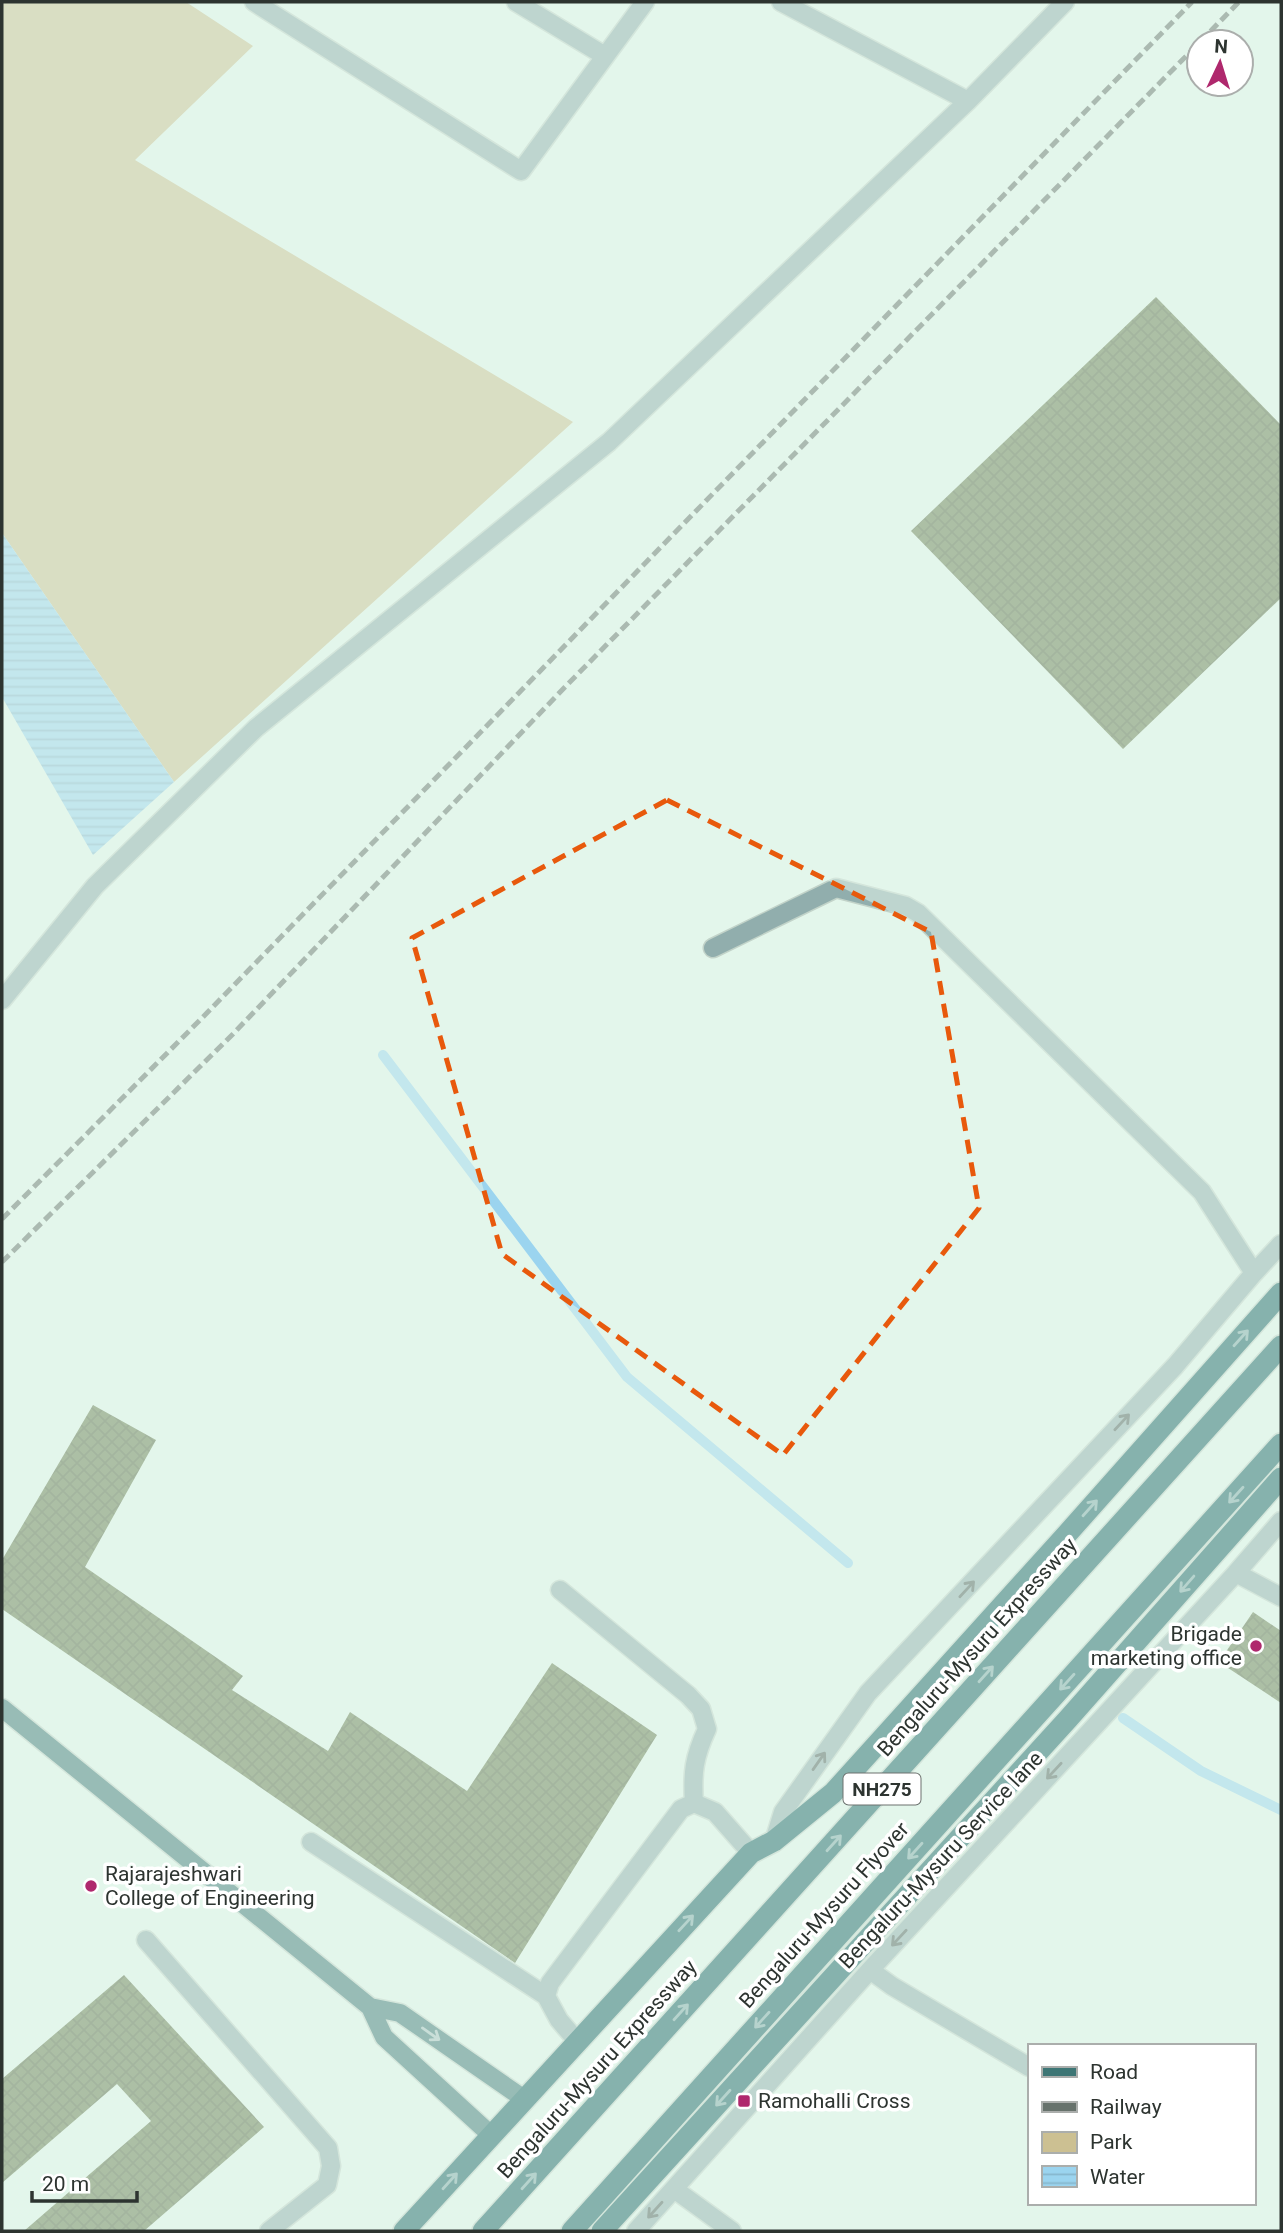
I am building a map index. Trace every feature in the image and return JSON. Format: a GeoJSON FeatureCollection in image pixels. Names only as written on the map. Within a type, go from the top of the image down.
{"type":"FeatureCollection","features":[{"type":"Feature","properties":{"kind":"highway","name":"Bengaluru-Mysuru Expressway"},"geometry":{"type":"LineString","coordinates":[[404,2231],[751,1853],[774,1841],[833,1793],[1281,1293]]}},
{"type":"Feature","properties":{"kind":"highway","name":"Bengaluru-Mysuru Expressway"},"geometry":{"type":"LineString","coordinates":[[483,2231],[1281,1346]]}},
{"type":"Feature","properties":{"kind":"highway","name":"Bengaluru-Mysuru Flyover"},"geometry":{"type":"LineString","coordinates":[[572,2231],[1281,1444]]}},
{"type":"Feature","properties":{"kind":"highway"},"geometry":{"type":"LineString","coordinates":[[602,2231],[1068,1719],[1281,1478]]}},
{"type":"Feature","properties":{"kind":"main road"},"geometry":{"type":"LineString","coordinates":[[2,1708],[370,2007],[384,2037],[491,2134]]}},
{"type":"Feature","properties":{"kind":"main road"},"geometry":{"type":"LineString","coordinates":[[370,2007],[400,2013],[524,2099]]}},
{"type":"Feature","properties":{"kind":"street"},"geometry":{"type":"LineString","coordinates":[[254,2],[521,171],[645,2]]}},
{"type":"Feature","properties":{"kind":"street"},"geometry":{"type":"LineString","coordinates":[[516,2],[605,56]]}},
{"type":"Feature","properties":{"kind":"street"},"geometry":{"type":"LineString","coordinates":[[781,2],[968,101]]}},
{"type":"Feature","properties":{"kind":"street"},"geometry":{"type":"LineString","coordinates":[[2,1000],[95,886],[256,729],[608,443],[968,101],[1066,2]]}},
{"type":"Feature","properties":{"kind":"street"},"geometry":{"type":"LineString","coordinates":[[713,948],[836,888],[911,908],[1202,1192],[1254,1273]]}},
{"type":"Feature","properties":{"kind":"street","name":"NH275"},"geometry":{"type":"LineString","coordinates":[[774,1841],[783,1812],[868,1693],[1175,1366],[1281,1244]]}},
{"type":"Feature","properties":{"kind":"street","name":"Bengaluru-Mysuru Service lane"},"geometry":{"type":"LineString","coordinates":[[636,2231],[870,1970],[1281,1521]]}},
{"type":"Feature","properties":{"kind":"street"},"geometry":{"type":"LineString","coordinates":[[1236,1573],[1281,1597]]}},
{"type":"Feature","properties":{"kind":"street"},"geometry":{"type":"LineString","coordinates":[[560,1590],[688,1695],[701,1709],[707,1729],[696,1753],[692,1777],[694,1803]]}},
{"type":"Feature","properties":{"kind":"street"},"geometry":{"type":"LineString","coordinates":[[546,1996],[550,1983],[681,1809],[694,1803],[715,1812],[751,1853]]}},
{"type":"Feature","properties":{"kind":"street"},"geometry":{"type":"LineString","coordinates":[[311,1842],[546,1996],[559,2020],[577,2041]]}},
{"type":"Feature","properties":{"kind":"street"},"geometry":{"type":"LineString","coordinates":[[146,1940],[328,2148],[331,2166],[327,2185],[269,2231]]}},
{"type":"Feature","properties":{"kind":"street"},"geometry":{"type":"LineString","coordinates":[[870,1970],[892,1986],[1028,2066]]}},
{"type":"Feature","properties":{"kind":"street"},"geometry":{"type":"LineString","coordinates":[[674,2189],[732,2231]]}},
{"type":"Feature","properties":{"kind":"highlighted area"},"geometry":{"type":"Polygon","coordinates":[[[667,800],[931,932],[979,1208],[783,1455],[502,1254],[412,938],[667,800]]]}},
{"type":"Feature","properties":{"kind":"green space"},"geometry":{"type":"Polygon","coordinates":[[[2,2],[186,2],[253,46],[135,160],[573,422],[174,782],[2,533],[2,2]]]}},
{"type":"Feature","properties":{"kind":"water"},"geometry":{"type":"Polygon","coordinates":[[[2,533],[174,782],[93,855],[2,697],[2,533]]]}},
{"type":"Feature","properties":{"kind":"building"},"geometry":{"type":"Polygon","coordinates":[[[1156,297],[1281,425],[1281,598],[1123,749],[911,531],[1156,297]]]}},
{"type":"Feature","properties":{"kind":"building"},"geometry":{"type":"Polygon","coordinates":[[[93,1405],[156,1440],[85,1567],[243,1676],[232,1690],[328,1751],[350,1712],[467,1791],[552,1663],[657,1735],[515,1963],[2,1609],[2,1560],[93,1405]]]}},
{"type":"Feature","properties":{"kind":"building","name":"Brigade marketing office"},"geometry":{"type":"Polygon","coordinates":[[[1253,1612],[1281,1631],[1281,1703],[1219,1662],[1253,1612]]]}},
{"type":"Feature","properties":{"kind":"building"},"geometry":{"type":"Polygon","coordinates":[[[124,1975],[264,2127],[144,2231],[24,2231],[151,2121],[117,2084],[2,2183],[2,2079],[124,1975]]]}},
{"type":"Feature","properties":{"kind":"waterway"},"geometry":{"type":"LineString","coordinates":[[383,1055],[627,1377],[848,1563]]}},
{"type":"Feature","properties":{"kind":"waterway"},"geometry":{"type":"LineString","coordinates":[[1123,1718],[1201,1771],[1281,1810]]}},
{"type":"Feature","properties":{"kind":"railway"},"geometry":{"type":"LineString","coordinates":[[2,1219],[202,1018],[1192,2]]}},
{"type":"Feature","properties":{"kind":"railway"},"geometry":{"type":"LineString","coordinates":[[1214,28],[1239,2]]}},
{"type":"Feature","properties":{"kind":"railway"},"geometry":{"type":"LineString","coordinates":[[2,1262],[233,1034],[565,687],[1185,57]]}},
{"type":"Feature","properties":{"kind":"place","name":"Brigade marketing office"},"geometry":{"type":"Point","coordinates":[1256,1646]}},
{"type":"Feature","properties":{"kind":"place","name":"Rajarajeshwari College of Engineering"},"geometry":{"type":"Point","coordinates":[91,1886]}},
{"type":"Feature","properties":{"kind":"place","name":"Ramohalli Cross"},"geometry":{"type":"Point","coordinates":[744,2101]}}]}
